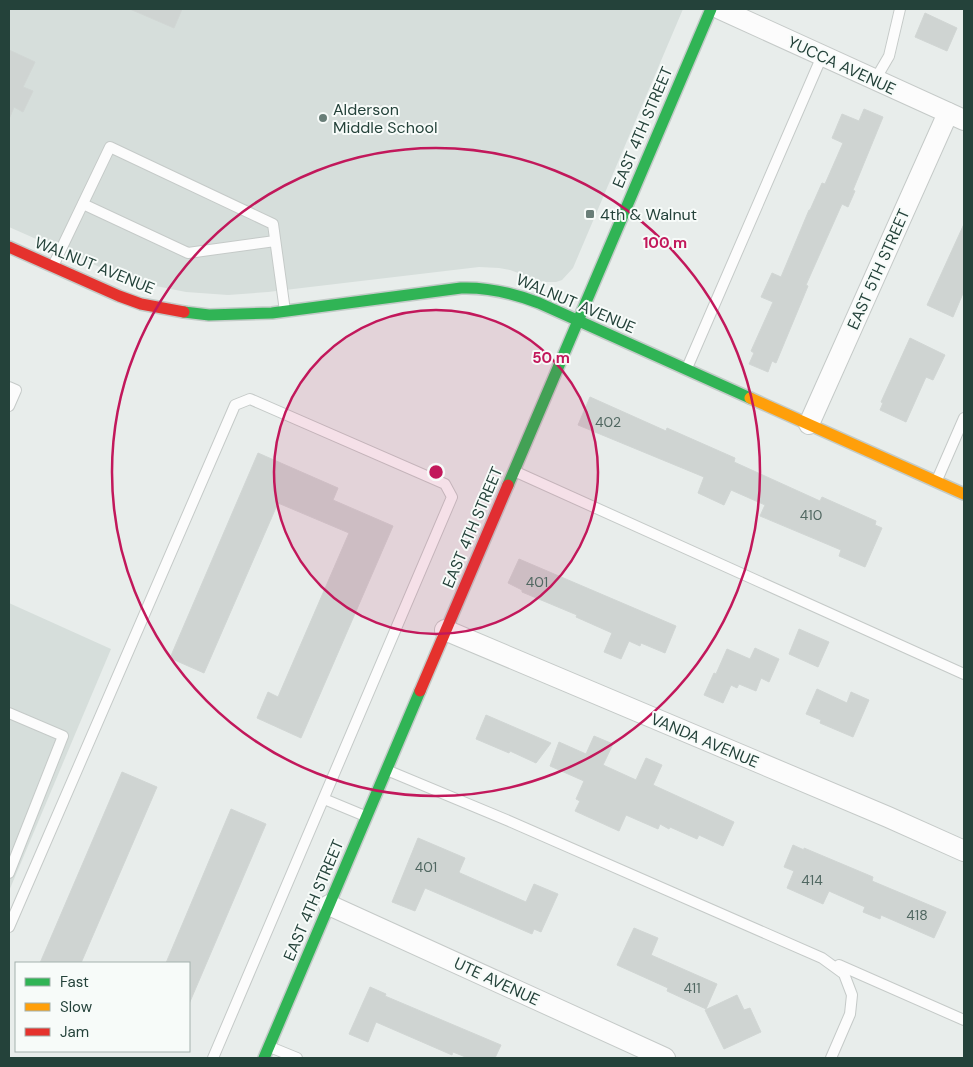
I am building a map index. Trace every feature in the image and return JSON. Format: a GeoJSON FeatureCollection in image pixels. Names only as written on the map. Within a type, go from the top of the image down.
{"type":"FeatureCollection","features":[{"type":"Feature","properties":{"kind":"street","name":"EAST 4TH STREET"},"geometry":{"type":"LineString","coordinates":[[264,1058],[711,9]]}},
{"type":"Feature","properties":{"kind":"street","name":"YUCCA AVENUE"},"geometry":{"type":"LineString","coordinates":[[720,9],[956,117]]}},
{"type":"Feature","properties":{"kind":"street","name":"EAST 5TH STREET"},"geometry":{"type":"LineString","coordinates":[[809,424],[956,117]]}},
{"type":"Feature","properties":{"kind":"street","name":"WALNUT AVENUE"},"geometry":{"type":"LineString","coordinates":[[9,247],[119,296],[162,309],[209,315],[240,316],[476,287],[495,288],[520,295],[578,320],[964,494]]}},
{"type":"Feature","properties":{"kind":"street","name":"VANDA AVENUE"},"geometry":{"type":"LineString","coordinates":[[445,630],[888,817],[964,851]]}},
{"type":"Feature","properties":{"kind":"street","name":"UTE AVENUE"},"geometry":{"type":"LineString","coordinates":[[329,905],[665,1058]]}},
{"type":"Feature","properties":{"kind":"lane"},"geometry":{"type":"LineString","coordinates":[[875,80],[889,56],[900,9]]}},
{"type":"Feature","properties":{"kind":"lane"},"geometry":{"type":"LineString","coordinates":[[687,369],[822,56]]}},
{"type":"Feature","properties":{"kind":"lane"},"geometry":{"type":"LineString","coordinates":[[53,267],[110,147],[273,224],[284,311]]}},
{"type":"Feature","properties":{"kind":"lane"},"geometry":{"type":"LineString","coordinates":[[83,204],[188,252],[275,241]]}},
{"type":"Feature","properties":{"kind":"lane"},"geometry":{"type":"LineString","coordinates":[[9,387],[16,390],[9,406]]}},
{"type":"Feature","properties":{"kind":"lane"},"geometry":{"type":"LineString","coordinates":[[9,927],[235,405],[250,399],[445,484],[452,497],[213,1058]]}},
{"type":"Feature","properties":{"kind":"lane"},"geometry":{"type":"LineString","coordinates":[[936,481],[964,418]]}},
{"type":"Feature","properties":{"kind":"lane"},"geometry":{"type":"LineString","coordinates":[[513,470],[964,674]]}},
{"type":"Feature","properties":{"kind":"lane"},"geometry":{"type":"LineString","coordinates":[[9,713],[63,736],[9,871]]}},
{"type":"Feature","properties":{"kind":"lane"},"geometry":{"type":"LineString","coordinates":[[386,770],[518,825],[964,1020]]}},
{"type":"Feature","properties":{"kind":"lane"},"geometry":{"type":"LineString","coordinates":[[324,799],[366,816]]}},
{"type":"Feature","properties":{"kind":"lane"},"geometry":{"type":"LineString","coordinates":[[822,958],[844,974],[852,995],[850,1014],[831,1058]]}},
{"type":"Feature","properties":{"kind":"lane"},"geometry":{"type":"LineString","coordinates":[[269,1046],[297,1058]]}},
{"type":"Feature","properties":{"kind":"shaded area","name":"Alderson Middle School"},"geometry":{"type":"Polygon","coordinates":[[[9,9],[683,9],[573,268],[562,280],[543,282],[510,270],[479,267],[228,295],[186,292],[141,283],[111,272],[9,227],[9,9]]]}},
{"type":"Feature","properties":{"kind":"shaded area"},"geometry":{"type":"Polygon","coordinates":[[[9,603],[111,649],[9,891],[9,603]]]}},
{"type":"Feature","properties":{"kind":"building"},"geometry":{"type":"Polygon","coordinates":[[[130,9],[182,9],[174,28],[130,9]]]}},
{"type":"Feature","properties":{"kind":"building"},"geometry":{"type":"Polygon","coordinates":[[[925,13],[957,28],[947,51],[915,37],[925,13]]]}},
{"type":"Feature","properties":{"kind":"building"},"geometry":{"type":"Polygon","coordinates":[[[9,50],[35,62],[23,87],[33,91],[23,112],[14,107],[9,119],[9,50]]]}},
{"type":"Feature","properties":{"kind":"building"},"geometry":{"type":"Polygon","coordinates":[[[864,109],[883,117],[853,190],[855,191],[848,207],[842,204],[806,285],[808,286],[776,363],[772,361],[768,372],[749,364],[754,353],[751,351],[773,302],[761,297],[772,273],[781,277],[809,210],[822,183],[825,184],[843,143],[832,138],[842,114],[859,121],[864,109]]]}},
{"type":"Feature","properties":{"kind":"building"},"geometry":{"type":"Polygon","coordinates":[[[964,224],[964,291],[953,317],[927,305],[964,224]]]}},
{"type":"Feature","properties":{"kind":"building"},"geometry":{"type":"Polygon","coordinates":[[[910,338],[945,355],[933,380],[926,377],[906,422],[880,410],[883,403],[881,402],[910,338]]]}},
{"type":"Feature","properties":{"kind":"building"},"geometry":{"type":"Polygon","coordinates":[[[590,397],[666,431],[667,428],[735,458],[734,462],[820,501],[822,497],[876,521],[875,525],[882,528],[865,567],[839,556],[841,550],[760,516],[765,505],[731,490],[724,505],[698,493],[704,477],[578,425],[590,397]]]}},
{"type":"Feature","properties":{"kind":"building"},"geometry":{"type":"Polygon","coordinates":[[[258,453],[338,488],[333,500],[393,526],[301,738],[257,718],[268,692],[278,697],[349,533],[278,503],[204,673],[170,658],[258,453]]]}},
{"type":"Feature","properties":{"kind":"building"},"geometry":{"type":"Polygon","coordinates":[[[519,559],[676,626],[665,653],[641,643],[640,646],[629,641],[621,659],[604,652],[612,633],[576,617],[577,615],[522,592],[522,590],[508,583],[519,559]]]}},
{"type":"Feature","properties":{"kind":"building"},"geometry":{"type":"Polygon","coordinates":[[[799,629],[829,642],[818,667],[789,654],[799,629]]]}},
{"type":"Feature","properties":{"kind":"building"},"geometry":{"type":"Polygon","coordinates":[[[755,648],[779,659],[769,682],[761,678],[756,691],[739,684],[737,688],[731,685],[723,703],[704,695],[727,649],[750,659],[755,648]]]}},
{"type":"Feature","properties":{"kind":"building"},"geometry":{"type":"Polygon","coordinates":[[[817,689],[847,703],[851,692],[869,700],[853,737],[820,723],[821,720],[806,714],[817,689]]]}},
{"type":"Feature","properties":{"kind":"building"},"geometry":{"type":"Polygon","coordinates":[[[486,715],[551,743],[536,763],[476,739],[486,715]]]}},
{"type":"Feature","properties":{"kind":"building"},"geometry":{"type":"Polygon","coordinates":[[[594,736],[613,744],[603,765],[636,780],[646,758],[662,765],[653,785],[734,822],[723,846],[699,835],[697,839],[660,824],[658,829],[626,815],[619,831],[575,811],[580,801],[576,799],[584,781],[550,766],[559,742],[586,754],[594,736]]]}},
{"type":"Feature","properties":{"kind":"building"},"geometry":{"type":"Polygon","coordinates":[[[122,772],[157,787],[81,962],[40,962],[122,772]]]}},
{"type":"Feature","properties":{"kind":"building"},"geometry":{"type":"Polygon","coordinates":[[[231,809],[266,824],[190,1002],[190,962],[166,962],[231,809]]]}},
{"type":"Feature","properties":{"kind":"building"},"geometry":{"type":"Polygon","coordinates":[[[418,838],[465,858],[460,873],[526,902],[534,884],[558,894],[541,932],[534,929],[532,934],[425,888],[415,911],[392,902],[418,838]]]}},
{"type":"Feature","properties":{"kind":"building"},"geometry":{"type":"Polygon","coordinates":[[[793,845],[873,877],[872,881],[946,912],[934,938],[881,915],[880,919],[863,912],[865,907],[829,891],[823,904],[787,888],[794,871],[784,867],[793,845]]]}},
{"type":"Feature","properties":{"kind":"building"},"geometry":{"type":"Polygon","coordinates":[[[634,928],[658,938],[651,955],[717,984],[706,1009],[667,991],[668,988],[617,965],[634,928]]]}},
{"type":"Feature","properties":{"kind":"building"},"geometry":{"type":"Polygon","coordinates":[[[370,987],[386,994],[385,996],[501,1045],[495,1058],[468,1058],[453,1052],[452,1055],[376,1022],[368,1042],[349,1034],[370,987]]]}},
{"type":"Feature","properties":{"kind":"building"},"geometry":{"type":"Polygon","coordinates":[[[737,995],[744,1010],[750,1008],[761,1032],[724,1049],[705,1010],[737,995]]]}},
{"type":"Feature","properties":{"kind":"traffic: fast"},"geometry":{"type":"LineString","coordinates":[[508,485],[711,9]]}},
{"type":"Feature","properties":{"kind":"traffic: fast"},"geometry":{"type":"LineString","coordinates":[[184,312],[209,315],[272,313],[461,288],[491,290],[520,296],[539,303],[750,398]]}},
{"type":"Feature","properties":{"kind":"traffic: fast"},"geometry":{"type":"LineString","coordinates":[[264,1058],[420,691]]}},
{"type":"Feature","properties":{"kind":"traffic: slow"},"geometry":{"type":"LineString","coordinates":[[750,398],[964,494]]}},
{"type":"Feature","properties":{"kind":"traffic: jam"},"geometry":{"type":"LineString","coordinates":[[9,247],[119,296],[141,304],[184,312]]}},
{"type":"Feature","properties":{"kind":"traffic: jam"},"geometry":{"type":"LineString","coordinates":[[420,691],[508,485]]}},
{"type":"Feature","properties":{"kind":"place","name":"Alderson Middle School"},"geometry":{"type":"Point","coordinates":[323,118]}},
{"type":"Feature","properties":{"kind":"place","name":"4th & Walnut"},"geometry":{"type":"Point","coordinates":[590,214]}}]}
